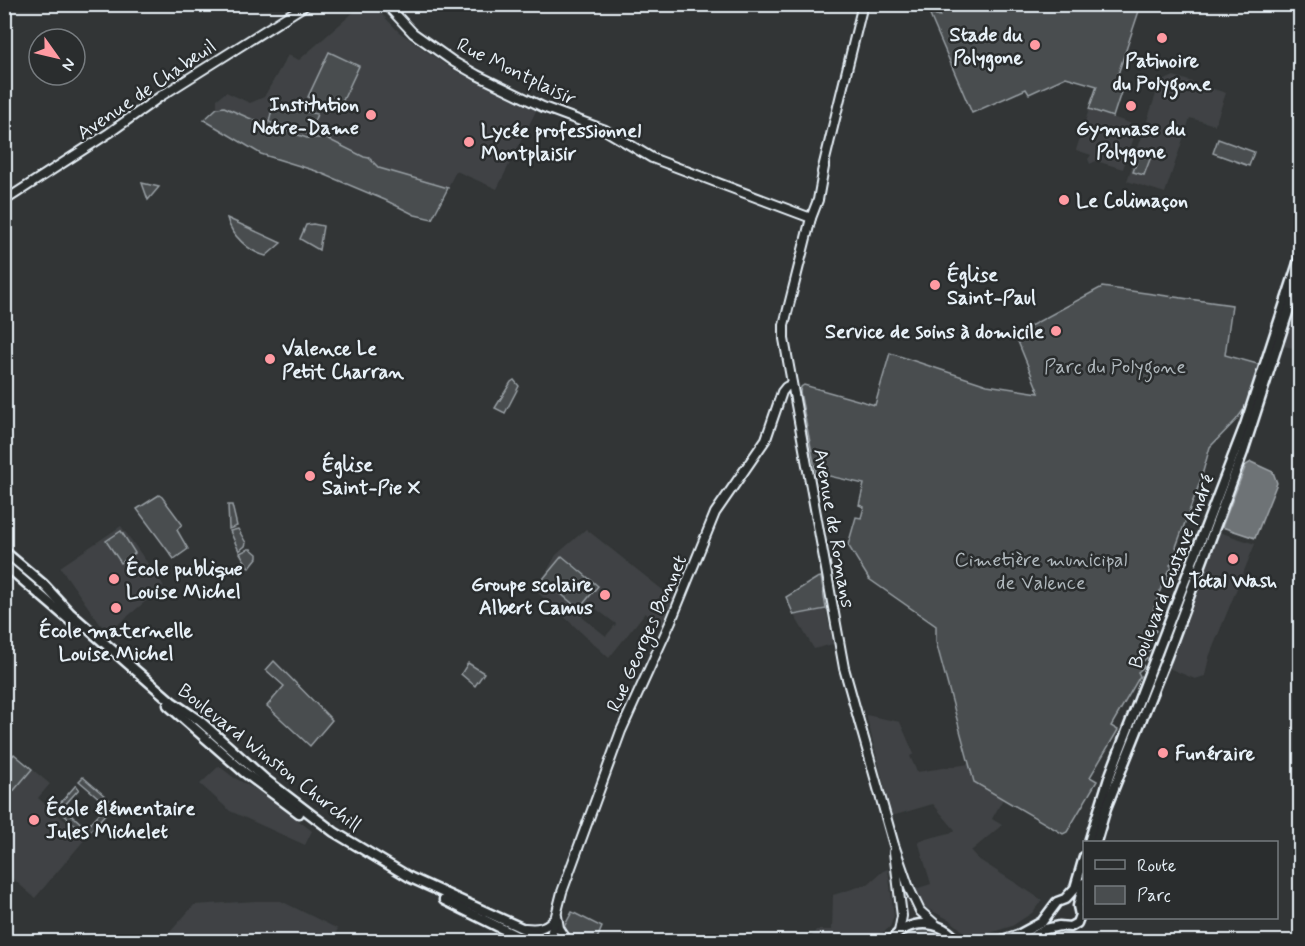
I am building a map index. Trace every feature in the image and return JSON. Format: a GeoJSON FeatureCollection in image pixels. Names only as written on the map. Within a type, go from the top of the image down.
{"type":"FeatureCollection","features":[{"type":"Feature","properties":{"kind":"main road","name":"Avenue de Chabeuil"},"geometry":{"type":"LineString","coordinates":[[4,201],[307,4]]}},
{"type":"Feature","properties":{"kind":"main road","name":"Rue Montplaisir"},"geometry":{"type":"LineString","coordinates":[[386,4],[413,33],[477,75],[543,107],[605,130],[652,158],[812,216]]}},
{"type":"Feature","properties":{"kind":"main road","name":"Avenue de Romans"},"geometry":{"type":"LineString","coordinates":[[864,6],[818,200],[784,325],[784,339],[844,668],[894,845],[916,905],[936,925]]}},
{"type":"Feature","properties":{"kind":"main road","name":"Boulevard Gustave André"},"geometry":{"type":"LineString","coordinates":[[1090,841],[1110,775],[1245,425],[1300,257]]}},
{"type":"Feature","properties":{"kind":"main road","name":"Boulevard Gustave André"},"geometry":{"type":"LineString","coordinates":[[1097,841],[1110,797],[1243,453],[1300,275]]}},
{"type":"Feature","properties":{"kind":"main road","name":"Rue Georges Bonnet"},"geometry":{"type":"LineString","coordinates":[[550,939],[557,910],[615,745],[716,513],[759,451],[766,439],[782,392],[792,384]]}},
{"type":"Feature","properties":{"kind":"main road","name":"Boulevard Winston Churchill"},"geometry":{"type":"LineString","coordinates":[[4,551],[43,584],[70,613],[172,702],[200,721],[266,780],[334,832],[411,878],[550,939]]}},
{"type":"Feature","properties":{"kind":"main road","name":"Boulevard Winston Churchill"},"geometry":{"type":"LineString","coordinates":[[4,564],[237,767],[332,836],[410,883],[529,942]]}},
{"type":"Feature","properties":{"kind":"main road","name":"Avenue de Romans"},"geometry":{"type":"LineString","coordinates":[[894,845],[902,916],[899,932]]}},
{"type":"Feature","properties":{"kind":"main road"},"geometry":{"type":"LineString","coordinates":[[997,942],[1042,922],[1057,903],[1065,899],[1077,884],[1083,861]]}},
{"type":"Feature","properties":{"kind":"main road"},"geometry":{"type":"LineString","coordinates":[[1024,942],[1040,932],[1059,926],[1070,927],[1077,923],[1083,886]]}},
{"type":"Feature","properties":{"kind":"main road"},"geometry":{"type":"LineString","coordinates":[[1065,899],[1078,906]]}},
{"type":"Feature","properties":{"kind":"main road"},"geometry":{"type":"LineString","coordinates":[[1052,911],[1054,922],[1059,926]]}},
{"type":"Feature","properties":{"kind":"main road"},"geometry":{"type":"LineString","coordinates":[[525,928],[539,929],[555,921],[568,942]]}},
{"type":"Feature","properties":{"kind":"main road"},"geometry":{"type":"LineString","coordinates":[[890,942],[899,932],[921,924],[936,925],[947,930],[958,942]]}},
{"type":"Feature","properties":{"kind":"shaded area","name":"Institution Notre-Dame"},"geometry":{"type":"Polygon","coordinates":[[[363,4],[373,5],[399,32],[452,69],[536,111],[497,189],[456,171],[432,219],[415,215],[316,171],[261,154],[204,120],[217,108],[217,99],[226,92],[250,103],[264,97],[288,55],[299,60],[363,4]]]}},
{"type":"Feature","properties":{"kind":"shaded area"},"geometry":{"type":"Polygon","coordinates":[[[893,5],[944,5],[941,16],[906,6],[896,12],[893,5]]]}},
{"type":"Feature","properties":{"kind":"shaded area"},"geometry":{"type":"Polygon","coordinates":[[[1174,76],[1226,93],[1215,125],[1190,118],[1165,193],[1127,181],[1160,82],[1174,76]]]}},
{"type":"Feature","properties":{"kind":"shaded area"},"geometry":{"type":"Polygon","coordinates":[[[1089,109],[1138,126],[1123,169],[1096,161],[1090,164],[1088,159],[1091,155],[1076,150],[1089,109]]]}},
{"type":"Feature","properties":{"kind":"shaded area"},"geometry":{"type":"Polygon","coordinates":[[[1297,296],[1300,297],[1300,349],[1282,346],[1297,296]]]}},
{"type":"Feature","properties":{"kind":"shaded area"},"geometry":{"type":"Polygon","coordinates":[[[1251,462],[1273,472],[1277,483],[1255,538],[1222,527],[1246,465],[1251,462]]]}},
{"type":"Feature","properties":{"kind":"shaded area","name":"École publique Louise Michel"},"geometry":{"type":"Polygon","coordinates":[[[121,526],[164,586],[109,632],[100,624],[60,567],[121,526]]]}},
{"type":"Feature","properties":{"kind":"shaded area","name":"Groupe scolaire Albert Camus"},"geometry":{"type":"Polygon","coordinates":[[[586,529],[674,599],[662,626],[645,613],[609,658],[536,591],[556,555],[586,529]],[[591,605],[582,617],[606,636],[616,624],[591,605]]]}},
{"type":"Feature","properties":{"kind":"shaded area"},"geometry":{"type":"Polygon","coordinates":[[[1219,532],[1255,544],[1209,657],[1205,676],[1195,679],[1166,667],[1219,532]]]}},
{"type":"Feature","properties":{"kind":"shaded area"},"geometry":{"type":"Polygon","coordinates":[[[826,609],[833,644],[814,649],[794,615],[826,609]]]}},
{"type":"Feature","properties":{"kind":"shaded area"},"geometry":{"type":"Polygon","coordinates":[[[866,715],[900,722],[914,754],[910,756],[917,772],[969,764],[974,782],[1003,799],[992,819],[1002,825],[971,851],[978,859],[1042,900],[1032,913],[1012,926],[978,937],[965,933],[950,920],[924,907],[915,889],[931,884],[918,841],[955,830],[933,804],[892,816],[866,715]]]}},
{"type":"Feature","properties":{"kind":"shaded area"},"geometry":{"type":"Polygon","coordinates":[[[219,766],[233,777],[266,795],[312,831],[305,845],[230,811],[200,784],[219,766]]]}},
{"type":"Feature","properties":{"kind":"shaded area","name":"École élémentaire Jules Michelet"},"geometry":{"type":"Polygon","coordinates":[[[32,769],[50,784],[38,798],[86,838],[35,898],[5,872],[5,801],[32,769]]]}},
{"type":"Feature","properties":{"kind":"shaded area"},"geometry":{"type":"Polygon","coordinates":[[[888,869],[894,916],[890,927],[873,941],[809,941],[816,930],[832,930],[833,895],[868,884],[888,869]]]}},
{"type":"Feature","properties":{"kind":"shaded area"},"geometry":{"type":"Polygon","coordinates":[[[281,901],[338,929],[331,941],[162,941],[194,905],[281,901]]]}},
{"type":"Feature","properties":{"kind":"green space","name":"Stade du Polygone"},"geometry":{"type":"Polygon","coordinates":[[[944,4],[1141,5],[1116,80],[1124,83],[1113,117],[1089,109],[1097,86],[1066,77],[1029,94],[1026,89],[972,113],[929,13],[940,16],[944,4]]]}},
{"type":"Feature","properties":{"kind":"green space"},"geometry":{"type":"Polygon","coordinates":[[[329,52],[359,66],[338,111],[308,97],[329,52]]]}},
{"type":"Feature","properties":{"kind":"green space"},"geometry":{"type":"Polygon","coordinates":[[[273,105],[317,114],[309,134],[269,122],[273,105]]]}},
{"type":"Feature","properties":{"kind":"green space"},"geometry":{"type":"Polygon","coordinates":[[[224,107],[307,138],[326,138],[369,158],[379,168],[448,188],[432,219],[415,215],[316,171],[261,154],[204,120],[217,108],[224,107]]]}},
{"type":"Feature","properties":{"kind":"green space"},"geometry":{"type":"Polygon","coordinates":[[[1218,139],[1254,152],[1249,166],[1213,153],[1218,139]]]}},
{"type":"Feature","properties":{"kind":"green space"},"geometry":{"type":"Polygon","coordinates":[[[1141,150],[1152,154],[1144,175],[1133,172],[1141,150]]]}},
{"type":"Feature","properties":{"kind":"green space"},"geometry":{"type":"Polygon","coordinates":[[[142,183],[159,187],[148,200],[142,183]]]}},
{"type":"Feature","properties":{"kind":"green space"},"geometry":{"type":"Polygon","coordinates":[[[227,218],[281,243],[266,256],[253,251],[232,231],[227,218]]]}},
{"type":"Feature","properties":{"kind":"green space"},"geometry":{"type":"Polygon","coordinates":[[[306,225],[323,226],[319,250],[300,239],[306,225]]]}},
{"type":"Feature","properties":{"kind":"green space","name":"Cimetière municipal de Valence"},"geometry":{"type":"Polygon","coordinates":[[[1102,287],[1232,305],[1225,355],[1261,365],[1247,405],[1210,447],[1176,547],[1179,551],[1173,556],[1176,560],[1170,565],[1172,568],[1167,573],[1169,577],[1163,582],[1152,614],[1156,619],[1153,627],[1156,631],[1150,636],[1153,640],[1147,645],[1150,650],[1144,654],[1147,658],[1141,663],[1144,667],[1138,672],[1140,676],[1111,726],[1118,730],[1090,777],[1097,781],[1067,832],[1063,834],[974,782],[936,642],[936,626],[869,579],[848,545],[856,517],[861,518],[864,507],[859,505],[864,484],[816,473],[800,392],[804,385],[875,405],[890,353],[987,385],[1039,393],[1017,339],[1021,331],[1102,287]]]}},
{"type":"Feature","properties":{"kind":"green space"},"geometry":{"type":"Polygon","coordinates":[[[514,380],[519,386],[505,413],[495,408],[514,380]]]}},
{"type":"Feature","properties":{"kind":"green space"},"geometry":{"type":"Polygon","coordinates":[[[159,495],[182,524],[177,530],[188,549],[174,559],[137,509],[159,495]]]}},
{"type":"Feature","properties":{"kind":"green space"},"geometry":{"type":"Polygon","coordinates":[[[228,505],[232,505],[237,526],[229,529],[228,505]]]}},
{"type":"Feature","properties":{"kind":"green space"},"geometry":{"type":"Polygon","coordinates":[[[238,529],[246,543],[239,551],[230,531],[238,529]]]}},
{"type":"Feature","properties":{"kind":"green space"},"geometry":{"type":"Polygon","coordinates":[[[121,531],[135,553],[121,563],[106,541],[121,531]]]}},
{"type":"Feature","properties":{"kind":"green space"},"geometry":{"type":"Polygon","coordinates":[[[248,549],[257,554],[257,558],[249,568],[240,553],[248,549]]]}},
{"type":"Feature","properties":{"kind":"green space"},"geometry":{"type":"Polygon","coordinates":[[[562,556],[598,586],[579,609],[543,579],[562,556]]]}},
{"type":"Feature","properties":{"kind":"green space"},"geometry":{"type":"Polygon","coordinates":[[[821,577],[826,609],[794,615],[786,597],[821,577]]]}},
{"type":"Feature","properties":{"kind":"green space"},"geometry":{"type":"Polygon","coordinates":[[[274,661],[332,720],[310,746],[267,706],[284,686],[266,670],[274,661]]]}},
{"type":"Feature","properties":{"kind":"green space"},"geometry":{"type":"Polygon","coordinates":[[[468,663],[484,673],[475,686],[461,674],[468,663]]]}},
{"type":"Feature","properties":{"kind":"green space"},"geometry":{"type":"Polygon","coordinates":[[[14,754],[32,769],[5,801],[5,765],[14,754]]]}},
{"type":"Feature","properties":{"kind":"green space"},"geometry":{"type":"Polygon","coordinates":[[[83,777],[114,804],[87,835],[56,808],[76,785],[79,789],[63,807],[86,828],[107,805],[79,781],[83,777]]]}},
{"type":"Feature","properties":{"kind":"green space"},"geometry":{"type":"Polygon","coordinates":[[[572,912],[602,927],[596,941],[578,940],[567,932],[564,927],[572,912]]]}},
{"type":"Feature","properties":{"kind":"green space"},"geometry":{"type":"Polygon","coordinates":[[[921,927],[938,931],[953,942],[896,942],[910,930],[921,927]]]}},
{"type":"Feature","properties":{"kind":"place","name":"Patinoire du Polygone"},"geometry":{"type":"Point","coordinates":[1162,38]}},
{"type":"Feature","properties":{"kind":"place","name":"Stade du Polygone"},"geometry":{"type":"Point","coordinates":[1035,45]}},
{"type":"Feature","properties":{"kind":"place","name":"Gymnase du Polygone"},"geometry":{"type":"Point","coordinates":[1131,106]}},
{"type":"Feature","properties":{"kind":"place","name":"Institution Notre-Dame"},"geometry":{"type":"Point","coordinates":[371,115]}},
{"type":"Feature","properties":{"kind":"place","name":"Lycée professionnel Montplaisir"},"geometry":{"type":"Point","coordinates":[469,142]}},
{"type":"Feature","properties":{"kind":"place","name":"Le Colimaçon"},"geometry":{"type":"Point","coordinates":[1064,200]}},
{"type":"Feature","properties":{"kind":"place","name":"Église Saint-Paul"},"geometry":{"type":"Point","coordinates":[935,285]}},
{"type":"Feature","properties":{"kind":"place","name":"Service de soins à domicile"},"geometry":{"type":"Point","coordinates":[1056,331]}},
{"type":"Feature","properties":{"kind":"place","name":"Valence Le Petit Charran"},"geometry":{"type":"Point","coordinates":[270,359]}},
{"type":"Feature","properties":{"kind":"place","name":"Église Saint-Pie X"},"geometry":{"type":"Point","coordinates":[310,476]}},
{"type":"Feature","properties":{"kind":"place","name":"Total Wash"},"geometry":{"type":"Point","coordinates":[1233,559]}},
{"type":"Feature","properties":{"kind":"place","name":"École publique Louise Michel"},"geometry":{"type":"Point","coordinates":[114,579]}},
{"type":"Feature","properties":{"kind":"place","name":"Groupe scolaire Albert Camus"},"geometry":{"type":"Point","coordinates":[605,595]}},
{"type":"Feature","properties":{"kind":"place","name":"École maternelle Louise Michel"},"geometry":{"type":"Point","coordinates":[116,608]}},
{"type":"Feature","properties":{"kind":"place","name":"Funéraire"},"geometry":{"type":"Point","coordinates":[1163,753]}},
{"type":"Feature","properties":{"kind":"place","name":"École élémentaire Jules Michelet"},"geometry":{"type":"Point","coordinates":[34,820]}},
{"type":"Feature","properties":{"kind":"park label","name":"Parc du Polygone"},"geometry":{"type":"Point","coordinates":[1115,366]}}]}
